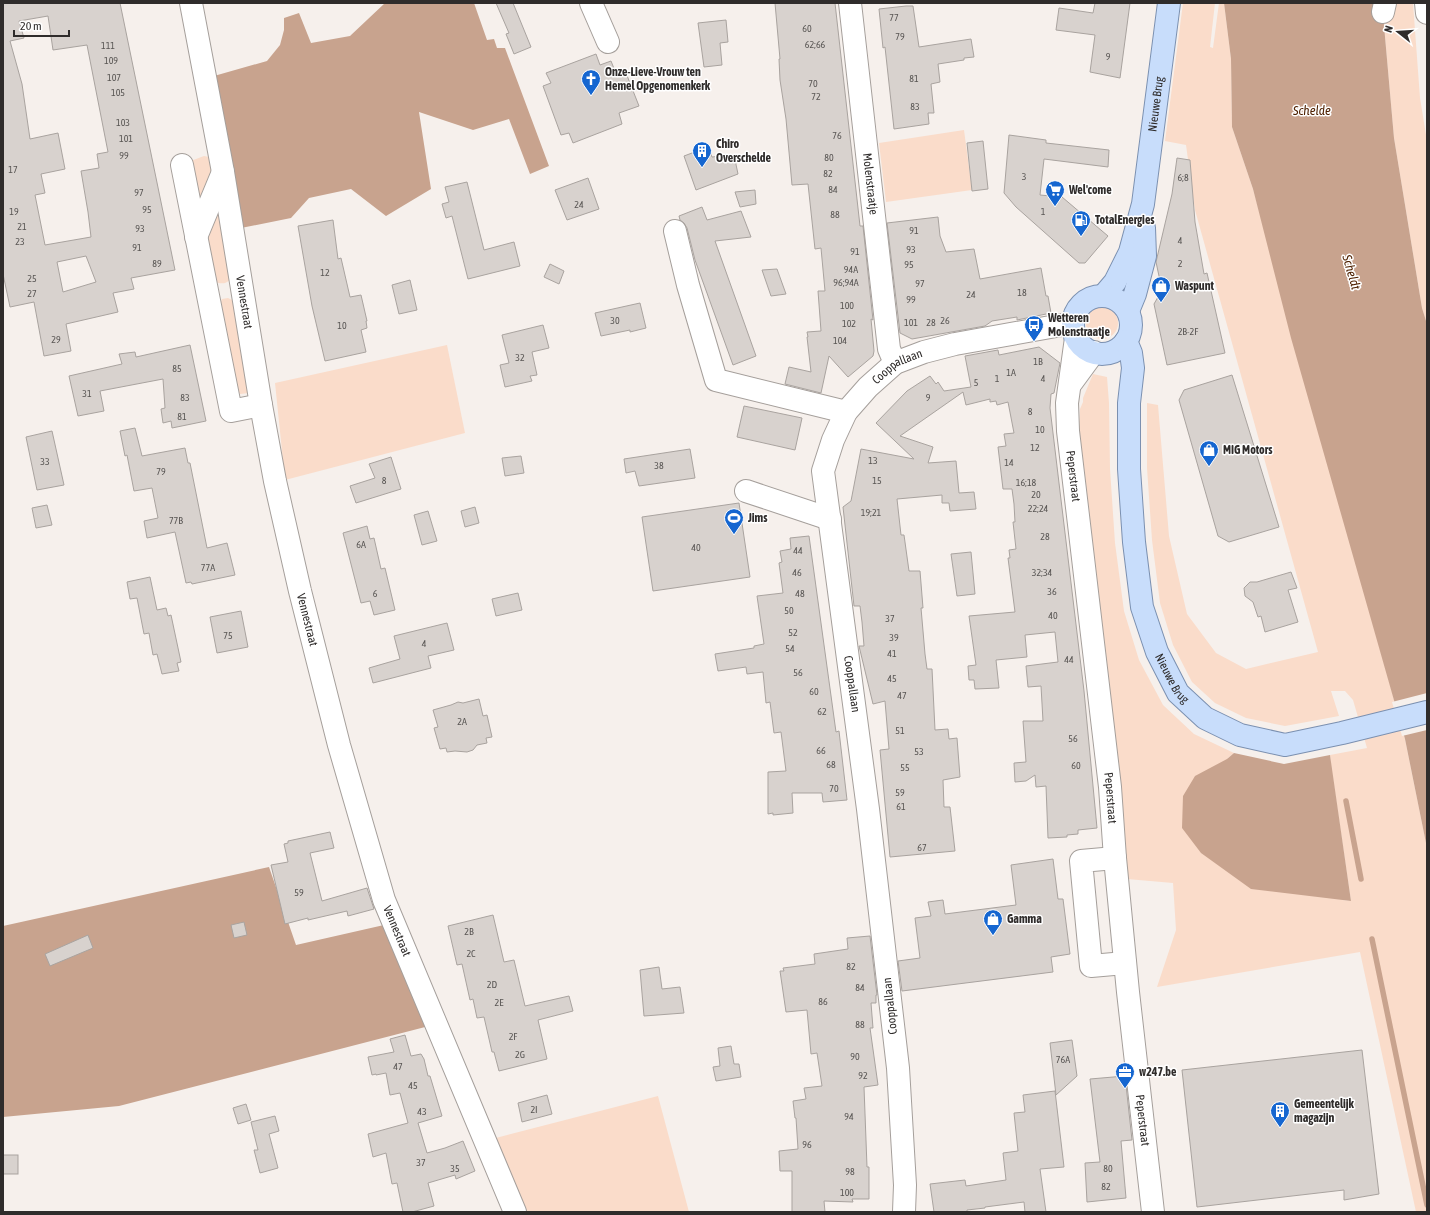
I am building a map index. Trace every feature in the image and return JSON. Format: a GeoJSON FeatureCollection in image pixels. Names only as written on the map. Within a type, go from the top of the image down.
{"type":"FeatureCollection","features":[{"type":"Feature","properties":{"kind":"main road","name":"Nieuwe Brug"},"geometry":{"type":"LineString","coordinates":[[1104,296],[1115,282],[1130,252],[1143,204],[1169,3]]}},
{"type":"Feature","properties":{"kind":"main road","name":"Nieuwe Brug"},"geometry":{"type":"LineString","coordinates":[[1143,204],[1145,256],[1135,294],[1128,311],[1131,326],[1126,341],[1131,353],[1133,368],[1129,403],[1129,469],[1134,542],[1142,607],[1157,652],[1178,693],[1205,718],[1240,735],[1285,745],[1342,734],[1427,712]]}},
{"type":"Feature","properties":{"kind":"main road"},"geometry":{"type":"LineString","coordinates":[[1075,330],[1075,314],[1086,300],[1104,296],[1113,298],[1122,303],[1128,311]]}},
{"type":"Feature","properties":{"kind":"main road","name":"Nieuwe Brug"},"geometry":{"type":"LineString","coordinates":[[1075,330],[1087,349],[1111,359],[1117,366],[1123,376],[1129,403]]}},
{"type":"Feature","properties":{"kind":"main road"},"geometry":{"type":"LineString","coordinates":[[1098,353],[1116,350],[1126,341]]}},
{"type":"Feature","properties":{"kind":"street","name":"Vennestraat"},"geometry":{"type":"LineString","coordinates":[[191,3],[223,172],[261,405],[277,488],[311,637],[339,745],[384,900],[515,1212]]}},
{"type":"Feature","properties":{"kind":"street"},"geometry":{"type":"LineString","coordinates":[[591,3],[608,42]]}},
{"type":"Feature","properties":{"kind":"street","name":"Molenstraatje"},"geometry":{"type":"LineString","coordinates":[[850,3],[889,349],[895,363]]}},
{"type":"Feature","properties":{"kind":"street"},"geometry":{"type":"LineString","coordinates":[[1426,3],[1427,13]]}},
{"type":"Feature","properties":{"kind":"street"},"geometry":{"type":"LineString","coordinates":[[182,165],[230,411],[261,405]]}},
{"type":"Feature","properties":{"kind":"street"},"geometry":{"type":"LineString","coordinates":[[196,237],[223,172]]}},
{"type":"Feature","properties":{"kind":"street"},"geometry":{"type":"LineString","coordinates":[[675,231],[688,285],[716,380],[846,412]]}},
{"type":"Feature","properties":{"kind":"street"},"geometry":{"type":"LineString","coordinates":[[208,294],[242,287]]}},
{"type":"Feature","properties":{"kind":"street","name":"Cooppallaan"},"geometry":{"type":"LineString","coordinates":[[904,1212],[905,1185],[898,1068],[868,809],[823,472],[833,440],[846,412],[868,387],[895,363],[924,352],[955,344],[1075,330]]}},
{"type":"Feature","properties":{"kind":"street","name":"Peperstraat"},"geometry":{"type":"LineString","coordinates":[[1075,330],[1067,403],[1068,431],[1110,787],[1125,963],[1153,1212]]}},
{"type":"Feature","properties":{"kind":"street","name":"Peperstraat"},"geometry":{"type":"LineString","coordinates":[[1070,384],[1098,353]]}},
{"type":"Feature","properties":{"kind":"street"},"geometry":{"type":"LineString","coordinates":[[746,491],[830,519]]}},
{"type":"Feature","properties":{"kind":"street"},"geometry":{"type":"LineString","coordinates":[[1115,858],[1081,861],[1091,966],[1125,963]]}},
{"type":"Feature","properties":{"kind":"shaded area"},"geometry":{"type":"Polygon","coordinates":[[[385,3],[474,3],[487,40],[494,39],[497,48],[505,48],[549,166],[530,174],[509,119],[473,130],[419,112],[431,189],[386,216],[351,189],[309,198],[291,218],[241,228],[214,76],[267,61],[280,45],[284,30],[284,18],[299,13],[311,43],[350,36],[385,3]]]}},
{"type":"Feature","properties":{"kind":"shaded area"},"geometry":{"type":"Polygon","coordinates":[[[1183,3],[1215,3],[1210,47],[1213,48],[1219,3],[1224,3],[1231,59],[1232,127],[1253,189],[1405,739],[1427,848],[1427,1212],[1416,1212],[1360,952],[1157,987],[1176,930],[1173,883],[1127,879],[1079,430],[1080,409],[1093,374],[1107,377],[1110,469],[1115,543],[1124,611],[1139,660],[1163,705],[1194,734],[1234,753],[1228,758],[1264,768],[1331,764],[1330,755],[1367,748],[1353,700],[1345,691],[1331,691],[1339,716],[1285,726],[1246,718],[1215,703],[1192,682],[1173,645],[1160,603],[1152,540],[1147,468],[1147,403],[1158,405],[1169,536],[1187,614],[1216,653],[1246,669],[1318,652],[1195,210],[1186,145],[1165,141],[1183,3]],[[1332,772],[1342,900],[1351,901],[1332,772]]]}},
{"type":"Feature","properties":{"kind":"shaded area","name":"Schelde"},"geometry":{"type":"Polygon","coordinates":[[[1224,3],[1382,3],[1394,138],[1422,308],[1427,324],[1427,848],[1405,739],[1291,338],[1253,189],[1232,127],[1231,59],[1224,3]]]}},
{"type":"Feature","properties":{"kind":"shaded area"},"geometry":{"type":"Polygon","coordinates":[[[1382,3],[1413,3],[1420,98],[1427,141],[1427,324],[1422,308],[1394,138],[1382,3]]]}},
{"type":"Feature","properties":{"kind":"shaded area"},"geometry":{"type":"Polygon","coordinates":[[[964,130],[972,190],[886,202],[879,143],[964,130]]]}},
{"type":"Feature","properties":{"kind":"shaded area"},"geometry":{"type":"Polygon","coordinates":[[[204,156],[214,158],[216,176],[199,219],[188,162],[204,156]]]}},
{"type":"Feature","properties":{"kind":"shaded area"},"geometry":{"type":"Polygon","coordinates":[[[221,189],[233,276],[227,282],[223,283],[215,282],[203,234],[221,189]]]}},
{"type":"Feature","properties":{"kind":"shaded area"},"geometry":{"type":"Polygon","coordinates":[[[228,298],[236,302],[249,393],[240,394],[233,386],[218,308],[222,299],[228,298]]]}},
{"type":"Feature","properties":{"kind":"shaded area"},"geometry":{"type":"Polygon","coordinates":[[[1099,307],[1105,307],[1114,311],[1118,323],[1114,335],[1105,339],[1099,339],[1090,335],[1086,326],[1086,320],[1090,311],[1099,307]]]}},
{"type":"Feature","properties":{"kind":"shaded area"},"geometry":{"type":"Polygon","coordinates":[[[447,345],[465,433],[285,480],[275,383],[447,345]]]}},
{"type":"Feature","properties":{"kind":"shaded area"},"geometry":{"type":"Polygon","coordinates":[[[1234,753],[1284,764],[1330,755],[1351,901],[1251,889],[1201,853],[1182,828],[1183,796],[1195,776],[1227,759],[1234,753]]]}},
{"type":"Feature","properties":{"kind":"shaded area"},"geometry":{"type":"Polygon","coordinates":[[[269,867],[296,945],[384,925],[429,1026],[119,1106],[3,1117],[3,926],[269,867]]]}},
{"type":"Feature","properties":{"kind":"shaded area"},"geometry":{"type":"Polygon","coordinates":[[[658,1096],[689,1212],[522,1212],[492,1139],[658,1096]]]}},
{"type":"Feature","properties":{"kind":"pier"},"geometry":{"type":"Polygon","coordinates":[[[1427,693],[1427,730],[1402,736],[1392,702],[1427,693]]]}},
{"type":"Feature","properties":{"kind":"building"},"geometry":{"type":"Polygon","coordinates":[[[3,3],[120,3],[175,270],[131,278],[134,289],[113,293],[118,312],[66,324],[71,351],[44,356],[34,302],[10,307],[3,274],[3,3]],[[48,16],[19,21],[24,38],[10,41],[22,84],[30,139],[58,133],[65,169],[41,174],[45,193],[35,195],[45,245],[91,237],[81,171],[99,168],[97,154],[108,152],[87,45],[53,50],[48,16]],[[86,256],[57,262],[63,292],[96,282],[86,256]]]}},
{"type":"Feature","properties":{"kind":"building"},"geometry":{"type":"Polygon","coordinates":[[[496,3],[513,3],[531,47],[514,54],[506,34],[509,33],[496,3]]]}},
{"type":"Feature","properties":{"kind":"building"},"geometry":{"type":"Polygon","coordinates":[[[775,3],[835,3],[860,226],[863,226],[873,320],[871,319],[874,351],[873,356],[848,377],[829,356],[821,393],[785,384],[789,367],[811,372],[807,332],[821,331],[818,291],[825,291],[821,248],[815,249],[808,184],[792,185],[786,119],[780,80],[780,59],[775,3]]]}},
{"type":"Feature","properties":{"kind":"building"},"geometry":{"type":"Polygon","coordinates":[[[1095,3],[1130,3],[1120,78],[1090,72],[1095,35],[1056,30],[1059,8],[1093,13],[1095,3]]]}},
{"type":"Feature","properties":{"kind":"building"},"geometry":{"type":"Polygon","coordinates":[[[913,6],[919,47],[971,39],[974,57],[938,64],[940,82],[931,84],[934,113],[928,113],[929,124],[894,129],[885,47],[883,48],[879,9],[913,6]]]}},
{"type":"Feature","properties":{"kind":"building"},"geometry":{"type":"Polygon","coordinates":[[[726,20],[728,42],[720,43],[722,65],[704,67],[698,23],[726,20]]]}},
{"type":"Feature","properties":{"kind":"building","name":"Onze-Lieve-Vrouw ten Hemel Opgenomenkerk"},"geometry":{"type":"Polygon","coordinates":[[[596,54],[600,65],[611,61],[617,76],[626,73],[639,106],[619,113],[622,124],[573,143],[569,133],[561,135],[543,86],[551,83],[546,73],[596,54]]]}},
{"type":"Feature","properties":{"kind":"building"},"geometry":{"type":"Polygon","coordinates":[[[1009,135],[1046,140],[1046,143],[1109,150],[1108,167],[1044,159],[1040,195],[1062,197],[1108,236],[1085,263],[1079,263],[1016,207],[1004,193],[1009,135]]]}},
{"type":"Feature","properties":{"kind":"building"},"geometry":{"type":"Polygon","coordinates":[[[983,141],[988,189],[972,191],[967,143],[983,141]]]}},
{"type":"Feature","properties":{"kind":"building","name":"Chiro Overschelde"},"geometry":{"type":"Polygon","coordinates":[[[708,147],[712,157],[734,155],[738,174],[696,190],[684,156],[708,147]]]}},
{"type":"Feature","properties":{"kind":"building"},"geometry":{"type":"Polygon","coordinates":[[[1177,158],[1190,160],[1195,222],[1204,274],[1207,273],[1225,353],[1167,365],[1154,304],[1162,290],[1156,262],[1172,194],[1177,158]]]}},
{"type":"Feature","properties":{"kind":"building"},"geometry":{"type":"Polygon","coordinates":[[[588,178],[599,209],[567,220],[555,190],[588,178]]]}},
{"type":"Feature","properties":{"kind":"building"},"geometry":{"type":"Polygon","coordinates":[[[467,182],[484,250],[514,242],[520,266],[468,279],[452,216],[446,218],[442,204],[449,202],[445,187],[467,182]]]}},
{"type":"Feature","properties":{"kind":"building"},"geometry":{"type":"Polygon","coordinates":[[[755,190],[756,204],[740,207],[735,192],[755,190]]]}},
{"type":"Feature","properties":{"kind":"building"},"geometry":{"type":"Polygon","coordinates":[[[702,207],[707,220],[741,211],[751,237],[715,241],[756,356],[733,365],[695,260],[687,228],[680,220],[679,216],[702,207]]]}},
{"type":"Feature","properties":{"kind":"building"},"geometry":{"type":"Polygon","coordinates":[[[938,217],[940,236],[946,252],[974,249],[980,279],[1041,268],[1051,313],[1017,320],[1017,317],[992,321],[985,326],[912,339],[900,333],[887,223],[938,217]]]}},
{"type":"Feature","properties":{"kind":"building"},"geometry":{"type":"Polygon","coordinates":[[[333,220],[338,259],[341,258],[350,297],[361,295],[367,321],[367,328],[361,330],[366,352],[325,361],[312,306],[298,226],[333,220]]]}},
{"type":"Feature","properties":{"kind":"building"},"geometry":{"type":"Polygon","coordinates":[[[550,264],[564,271],[559,284],[544,277],[550,264]]]}},
{"type":"Feature","properties":{"kind":"building"},"geometry":{"type":"Polygon","coordinates":[[[777,269],[786,294],[771,296],[762,270],[777,269]]]}},
{"type":"Feature","properties":{"kind":"building"},"geometry":{"type":"Polygon","coordinates":[[[410,280],[417,310],[399,314],[392,285],[410,280]]]}},
{"type":"Feature","properties":{"kind":"building"},"geometry":{"type":"Polygon","coordinates":[[[640,303],[646,328],[601,336],[595,313],[640,303]]]}},
{"type":"Feature","properties":{"kind":"building"},"geometry":{"type":"Polygon","coordinates":[[[543,325],[549,348],[532,352],[537,375],[530,376],[532,381],[505,387],[500,365],[509,363],[502,335],[543,325]]]}},
{"type":"Feature","properties":{"kind":"building"},"geometry":{"type":"Polygon","coordinates":[[[190,345],[206,421],[172,428],[171,421],[163,423],[161,409],[165,408],[163,379],[100,391],[104,411],[78,416],[69,376],[122,364],[119,354],[135,352],[136,357],[190,345]]]}},
{"type":"Feature","properties":{"kind":"building"},"geometry":{"type":"Polygon","coordinates":[[[1039,347],[1060,363],[1054,393],[1051,394],[1050,408],[1084,691],[1097,828],[1078,830],[1078,834],[1067,835],[1067,837],[1048,838],[1046,786],[1036,787],[1035,775],[1026,781],[1015,782],[1014,763],[1026,762],[1023,721],[1043,721],[1041,686],[1028,687],[1026,666],[1058,662],[1055,632],[1025,635],[1027,657],[996,660],[999,688],[975,689],[974,680],[969,680],[968,666],[976,665],[969,616],[1015,612],[1008,558],[1010,558],[1009,550],[1016,549],[1013,522],[1015,522],[1014,504],[1012,489],[1003,489],[998,447],[1006,446],[1004,434],[1014,433],[1008,402],[997,405],[996,401],[990,402],[990,399],[966,405],[963,392],[900,436],[933,447],[928,463],[956,461],[959,493],[974,492],[976,509],[950,511],[949,503],[942,503],[942,495],[897,499],[901,535],[904,535],[909,571],[920,571],[923,608],[921,608],[925,654],[927,669],[932,669],[935,730],[948,729],[949,739],[957,738],[960,777],[943,780],[944,807],[950,807],[955,851],[890,857],[880,750],[889,749],[885,701],[873,704],[859,646],[864,646],[862,622],[860,606],[854,606],[843,507],[851,501],[861,449],[914,459],[876,423],[907,391],[930,376],[936,384],[938,382],[944,391],[971,387],[965,356],[998,350],[999,355],[1039,347]]]}},
{"type":"Feature","properties":{"kind":"building"},"geometry":{"type":"Polygon","coordinates":[[[1232,375],[1279,527],[1229,542],[1218,536],[1179,400],[1184,390],[1232,375]]]}},
{"type":"Feature","properties":{"kind":"building"},"geometry":{"type":"Polygon","coordinates":[[[744,406],[802,418],[795,450],[737,437],[744,406]]]}},
{"type":"Feature","properties":{"kind":"building"},"geometry":{"type":"Polygon","coordinates":[[[135,428],[142,456],[185,448],[188,463],[190,463],[207,548],[227,543],[235,575],[192,584],[191,582],[186,583],[175,532],[147,538],[144,521],[158,518],[152,488],[134,491],[127,455],[125,456],[120,431],[135,428]]]}},
{"type":"Feature","properties":{"kind":"building"},"geometry":{"type":"Polygon","coordinates":[[[52,431],[64,485],[37,490],[26,437],[52,431]]]}},
{"type":"Feature","properties":{"kind":"building"},"geometry":{"type":"Polygon","coordinates":[[[690,449],[695,478],[639,486],[635,471],[626,473],[624,459],[690,449]]]}},
{"type":"Feature","properties":{"kind":"building"},"geometry":{"type":"Polygon","coordinates":[[[521,456],[524,473],[505,476],[502,458],[521,456]]]}},
{"type":"Feature","properties":{"kind":"building"},"geometry":{"type":"Polygon","coordinates":[[[391,457],[401,489],[356,503],[350,486],[375,478],[369,464],[391,457]]]}},
{"type":"Feature","properties":{"kind":"building"},"geometry":{"type":"Polygon","coordinates":[[[739,503],[750,577],[653,591],[642,517],[739,503]]]}},
{"type":"Feature","properties":{"kind":"building"},"geometry":{"type":"Polygon","coordinates":[[[47,505],[52,525],[36,528],[32,508],[47,505]]]}},
{"type":"Feature","properties":{"kind":"building"},"geometry":{"type":"Polygon","coordinates":[[[475,507],[479,523],[465,527],[461,511],[475,507]]]}},
{"type":"Feature","properties":{"kind":"building"},"geometry":{"type":"Polygon","coordinates":[[[428,511],[437,541],[422,545],[414,515],[428,511]]]}},
{"type":"Feature","properties":{"kind":"building"},"geometry":{"type":"Polygon","coordinates":[[[367,526],[370,539],[374,538],[381,569],[385,568],[395,610],[374,615],[370,601],[361,603],[343,533],[367,526]]]}},
{"type":"Feature","properties":{"kind":"building"},"geometry":{"type":"Polygon","coordinates":[[[809,536],[836,732],[839,731],[847,800],[823,802],[822,793],[792,793],[793,813],[773,815],[773,813],[768,814],[768,772],[786,771],[781,732],[774,733],[770,702],[766,703],[763,672],[747,674],[746,667],[718,671],[715,654],[754,648],[754,646],[764,644],[757,596],[783,593],[779,563],[782,562],[780,551],[791,549],[790,538],[809,536]]]}},
{"type":"Feature","properties":{"kind":"building"},"geometry":{"type":"Polygon","coordinates":[[[971,552],[975,594],[957,596],[951,554],[971,552]]]}},
{"type":"Feature","properties":{"kind":"building"},"geometry":{"type":"Polygon","coordinates":[[[1291,572],[1297,588],[1288,590],[1298,622],[1265,632],[1261,616],[1258,617],[1253,602],[1245,596],[1244,588],[1250,582],[1257,582],[1291,572]]]}},
{"type":"Feature","properties":{"kind":"building"},"geometry":{"type":"Polygon","coordinates":[[[150,577],[157,610],[166,608],[168,616],[171,615],[181,662],[177,663],[179,671],[162,674],[157,654],[153,655],[149,633],[144,634],[137,598],[130,599],[127,582],[150,577]]]}},
{"type":"Feature","properties":{"kind":"building"},"geometry":{"type":"Polygon","coordinates":[[[518,593],[522,610],[496,616],[492,599],[518,593]]]}},
{"type":"Feature","properties":{"kind":"building"},"geometry":{"type":"Polygon","coordinates":[[[241,611],[248,647],[217,653],[210,617],[241,611]]]}},
{"type":"Feature","properties":{"kind":"building"},"geometry":{"type":"Polygon","coordinates":[[[447,623],[454,650],[428,656],[431,668],[373,683],[369,668],[400,659],[394,636],[447,623]]]}},
{"type":"Feature","properties":{"kind":"building"},"geometry":{"type":"Polygon","coordinates":[[[479,699],[483,716],[487,715],[492,737],[486,738],[487,743],[477,745],[473,750],[467,752],[447,752],[446,748],[440,749],[434,728],[438,727],[433,710],[458,702],[463,703],[479,699]]]}},
{"type":"Feature","properties":{"kind":"building"},"geometry":{"type":"Polygon","coordinates":[[[330,832],[334,848],[310,853],[322,901],[367,888],[374,909],[348,916],[347,911],[285,924],[271,865],[288,862],[284,844],[288,843],[288,841],[330,832]]]}},
{"type":"Feature","properties":{"kind":"building","name":"Gamma"},"geometry":{"type":"Polygon","coordinates":[[[1053,859],[1058,899],[1063,899],[1070,954],[1051,957],[1053,972],[902,991],[898,961],[920,958],[915,918],[931,916],[928,902],[943,900],[945,914],[1016,905],[1011,865],[1053,859]]]}},
{"type":"Feature","properties":{"kind":"building"},"geometry":{"type":"Polygon","coordinates":[[[493,915],[504,962],[514,960],[525,1006],[569,996],[573,1011],[538,1020],[547,1059],[499,1071],[494,1052],[492,1052],[484,1017],[477,1018],[473,999],[470,1000],[462,964],[457,965],[448,926],[493,915]]]}},
{"type":"Feature","properties":{"kind":"building"},"geometry":{"type":"Polygon","coordinates":[[[244,922],[247,935],[234,938],[231,925],[244,922]]]}},
{"type":"Feature","properties":{"kind":"building"},"geometry":{"type":"Polygon","coordinates":[[[88,935],[93,948],[50,966],[45,954],[88,935]]]}},
{"type":"Feature","properties":{"kind":"building"},"geometry":{"type":"Polygon","coordinates":[[[870,936],[877,995],[876,1003],[871,1003],[873,1028],[870,1028],[878,1085],[864,1087],[867,1167],[869,1167],[869,1199],[852,1199],[853,1202],[824,1201],[825,1212],[792,1212],[792,1171],[780,1171],[779,1151],[798,1149],[796,1118],[793,1101],[806,1099],[804,1088],[822,1086],[817,1053],[811,1054],[807,1010],[786,1012],[780,971],[784,971],[783,968],[815,964],[814,954],[848,949],[847,938],[870,936]]]}},
{"type":"Feature","properties":{"kind":"building"},"geometry":{"type":"Polygon","coordinates":[[[659,967],[662,989],[680,987],[684,1013],[644,1016],[640,970],[659,967]]]}},
{"type":"Feature","properties":{"kind":"building"},"geometry":{"type":"Polygon","coordinates":[[[405,1035],[411,1056],[421,1054],[424,1059],[428,1076],[430,1076],[442,1116],[418,1123],[427,1153],[463,1141],[475,1171],[456,1179],[455,1175],[428,1183],[434,1206],[412,1212],[403,1212],[397,1183],[392,1184],[386,1153],[373,1157],[368,1134],[408,1123],[400,1093],[390,1095],[386,1073],[372,1075],[368,1057],[394,1052],[390,1039],[405,1035]]]}},
{"type":"Feature","properties":{"kind":"building"},"geometry":{"type":"Polygon","coordinates":[[[1072,1040],[1077,1076],[1056,1095],[1050,1043],[1072,1040]]]}},
{"type":"Feature","properties":{"kind":"building"},"geometry":{"type":"Polygon","coordinates":[[[731,1046],[734,1064],[739,1064],[741,1077],[716,1081],[713,1067],[720,1066],[718,1048],[731,1046]]]}},
{"type":"Feature","properties":{"kind":"building","name":"Gemeentelijk magazijn"},"geometry":{"type":"Polygon","coordinates":[[[1362,1050],[1379,1194],[1344,1200],[1344,1190],[1197,1207],[1182,1070],[1362,1050]]]}},
{"type":"Feature","properties":{"kind":"building"},"geometry":{"type":"Polygon","coordinates":[[[1125,1076],[1132,1140],[1121,1141],[1126,1198],[1087,1202],[1085,1163],[1100,1162],[1090,1079],[1125,1076]]]}},
{"type":"Feature","properties":{"kind":"building"},"geometry":{"type":"Polygon","coordinates":[[[1055,1091],[1064,1167],[1040,1169],[1046,1212],[1025,1212],[1024,1202],[967,1210],[967,1212],[934,1212],[930,1184],[965,1180],[966,1186],[1006,1180],[1003,1153],[1018,1151],[1014,1113],[1025,1112],[1023,1095],[1055,1091]]]}},
{"type":"Feature","properties":{"kind":"building"},"geometry":{"type":"Polygon","coordinates":[[[547,1095],[552,1114],[522,1122],[518,1103],[547,1095]]]}},
{"type":"Feature","properties":{"kind":"building"},"geometry":{"type":"Polygon","coordinates":[[[246,1104],[251,1120],[238,1124],[233,1108],[246,1104]]]}},
{"type":"Feature","properties":{"kind":"building"},"geometry":{"type":"Polygon","coordinates":[[[275,1116],[279,1131],[269,1134],[278,1168],[260,1173],[254,1150],[258,1150],[251,1122],[275,1116]]]}},
{"type":"Feature","properties":{"kind":"building"},"geometry":{"type":"Polygon","coordinates":[[[3,1155],[18,1155],[18,1174],[3,1174],[3,1155]]]}},
{"type":"Feature","properties":{"kind":"waterway"},"geometry":{"type":"LineString","coordinates":[[1346,801],[1361,879]]}},
{"type":"Feature","properties":{"kind":"waterway"},"geometry":{"type":"LineString","coordinates":[[1372,939],[1427,1205]]}},
{"type":"Feature","properties":{"kind":"place","name":"Onze-Lieve-Vrouw ten Hemel Opgenomenkerk"},"geometry":{"type":"Point","coordinates":[591,96]}},
{"type":"Feature","properties":{"kind":"place","name":"Chiro Overschelde"},"geometry":{"type":"Point","coordinates":[702,168]}},
{"type":"Feature","properties":{"kind":"place","name":"Wel'come"},"geometry":{"type":"Point","coordinates":[1055,207]}},
{"type":"Feature","properties":{"kind":"place","name":"TotalEnergies"},"geometry":{"type":"Point","coordinates":[1081,237]}},
{"type":"Feature","properties":{"kind":"place","name":"Waspunt"},"geometry":{"type":"Point","coordinates":[1161,303]}},
{"type":"Feature","properties":{"kind":"place","name":"Wetteren Molenstraatje"},"geometry":{"type":"Point","coordinates":[1034,342]}},
{"type":"Feature","properties":{"kind":"place","name":"MIG Motors"},"geometry":{"type":"Point","coordinates":[1209,467]}},
{"type":"Feature","properties":{"kind":"place","name":"Jims"},"geometry":{"type":"Point","coordinates":[734,535]}},
{"type":"Feature","properties":{"kind":"place","name":"Gamma"},"geometry":{"type":"Point","coordinates":[993,936]}},
{"type":"Feature","properties":{"kind":"place","name":"w247.be"},"geometry":{"type":"Point","coordinates":[1125,1089]}},
{"type":"Feature","properties":{"kind":"place","name":"Gemeentelijk magazijn"},"geometry":{"type":"Point","coordinates":[1280,1128]}},
{"type":"Feature","properties":{"kind":"water label","name":"Scheldt"},"geometry":{"type":"Point","coordinates":[1352,272]}}]}
